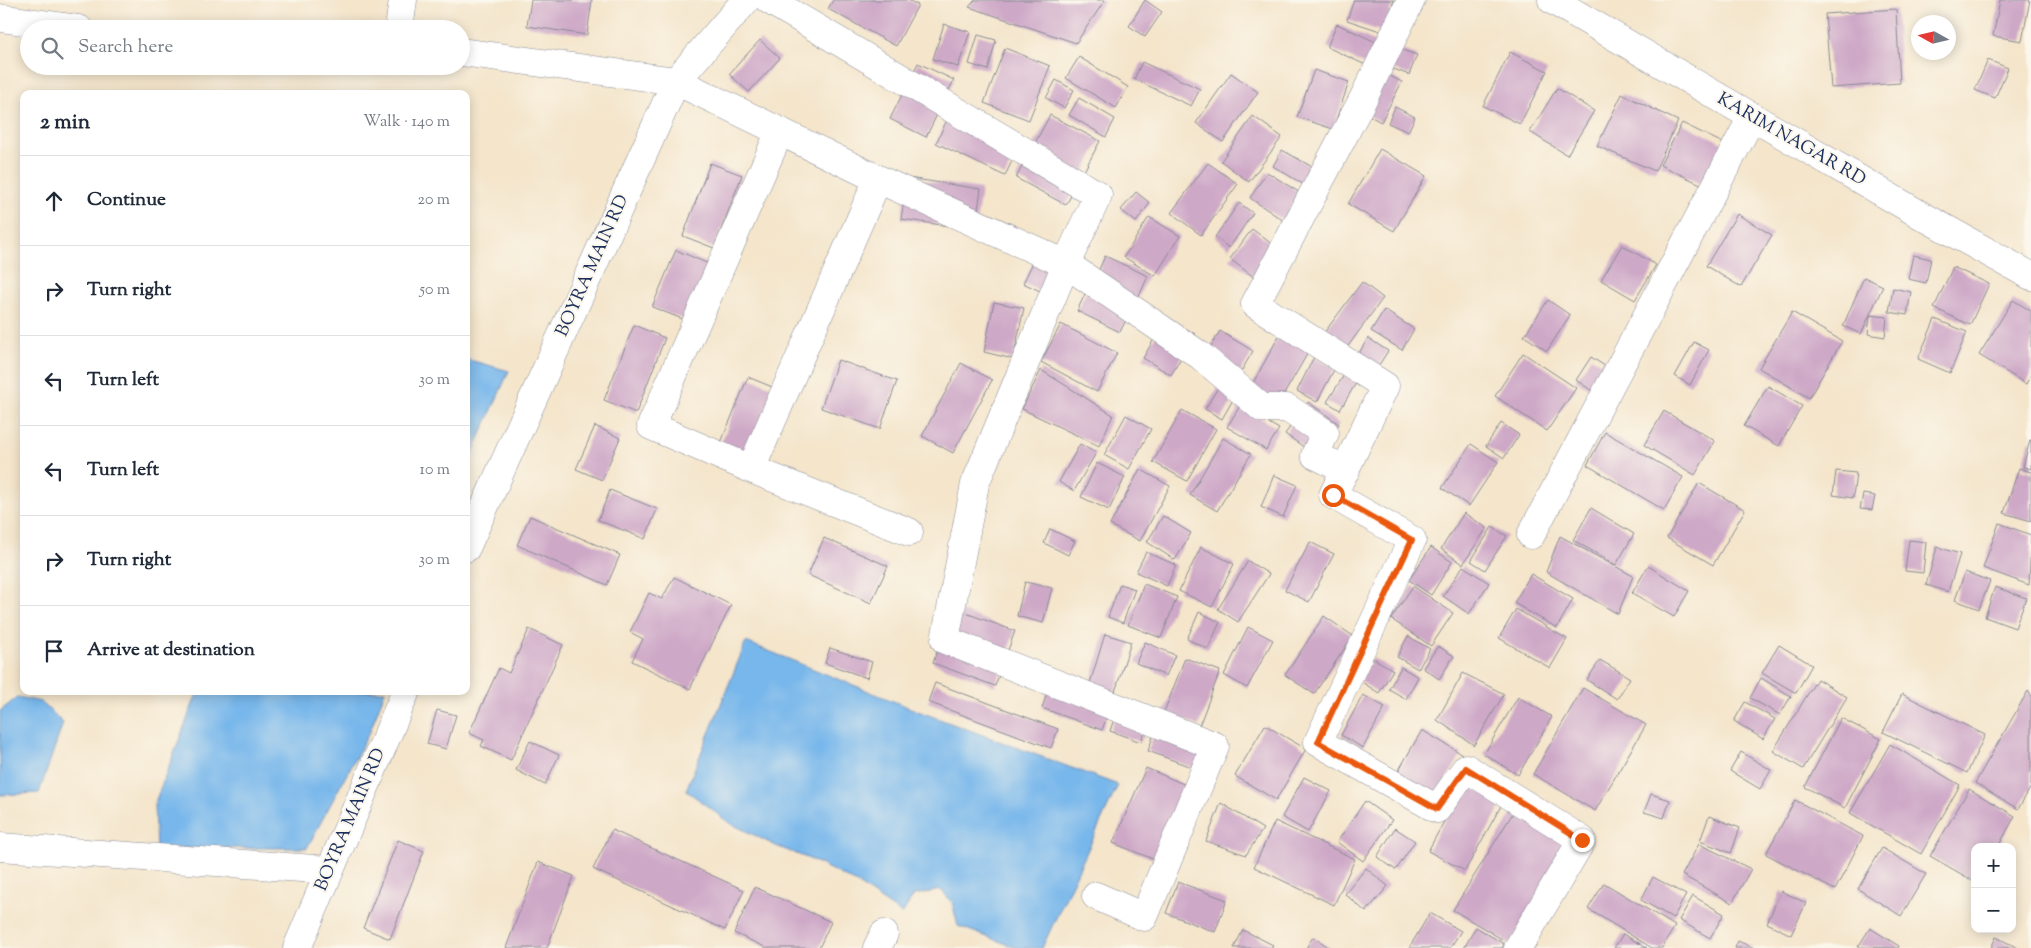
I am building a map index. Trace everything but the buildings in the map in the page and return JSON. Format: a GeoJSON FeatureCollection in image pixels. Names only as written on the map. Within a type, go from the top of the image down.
{"type":"FeatureCollection","features":[{"type":"Feature","properties":{"kind":"street"},"geometry":{"type":"LineString","coordinates":[[400,20],[403,0]]}},
{"type":"Feature","properties":{"kind":"street","name":"BOYRA MAIN RD"},"geometry":{"type":"LineString","coordinates":[[470,539],[676,81],[746,0]]}},
{"type":"Feature","properties":{"kind":"street"},"geometry":{"type":"LineString","coordinates":[[770,0],[1098,195],[1066,264],[975,484],[945,640],[1215,746],[1144,917],[1096,896]]}},
{"type":"Feature","properties":{"kind":"street"},"geometry":{"type":"LineString","coordinates":[[1411,0],[1363,98],[1255,304],[1385,386],[1333,495],[1412,540],[1318,742],[1437,809],[1466,768],[1582,840],[1518,948]]}},
{"type":"Feature","properties":{"kind":"street","name":"KARIM NAGAR RD"},"geometry":{"type":"LineString","coordinates":[[1552,0],[1919,214],[2031,276]]}},
{"type":"Feature","properties":{"kind":"street"},"geometry":{"type":"LineString","coordinates":[[0,18],[20,21]]}},
{"type":"Feature","properties":{"kind":"street"},"geometry":{"type":"LineString","coordinates":[[470,53],[676,81],[878,179],[1066,264],[1201,356],[1262,408],[1287,408],[1325,433],[1315,455],[1346,470]]}},
{"type":"Feature","properties":{"kind":"street"},"geometry":{"type":"LineString","coordinates":[[1532,535],[1752,117]]}},
{"type":"Feature","properties":{"kind":"street"},"geometry":{"type":"LineString","coordinates":[[780,131],[652,426],[751,469],[909,532]]}},
{"type":"Feature","properties":{"kind":"street"},"geometry":{"type":"LineString","coordinates":[[751,469],[878,179]]}},
{"type":"Feature","properties":{"kind":"street","name":"BOYRA MAIN RD"},"geometry":{"type":"LineString","coordinates":[[296,948],[404,695]]}},
{"type":"Feature","properties":{"kind":"street"},"geometry":{"type":"LineString","coordinates":[[0,847],[329,870]]}},
{"type":"Feature","properties":{"kind":"water"},"geometry":{"type":"Polygon","coordinates":[[[470,360],[509,371],[470,462],[470,360]]]}},
{"type":"Feature","properties":{"kind":"water"},"geometry":{"type":"Polygon","coordinates":[[[746,642],[923,713],[1118,785],[1042,948],[1017,948],[958,926],[952,902],[941,890],[914,895],[902,914],[855,882],[812,860],[776,846],[728,822],[686,790],[746,642]]]}},
{"type":"Feature","properties":{"kind":"water"},"geometry":{"type":"Polygon","coordinates":[[[196,695],[384,695],[370,731],[307,848],[156,848],[154,805],[196,695]]]}},
{"type":"Feature","properties":{"kind":"water"},"geometry":{"type":"Polygon","coordinates":[[[18,697],[41,702],[63,723],[39,793],[0,795],[0,711],[18,697]]]}},
{"type":"Feature","properties":{"kind":"route"},"geometry":{"type":"LineString","coordinates":[[1333,495],[1412,540],[1318,742],[1437,809],[1466,768],[1582,840]]}}]}
